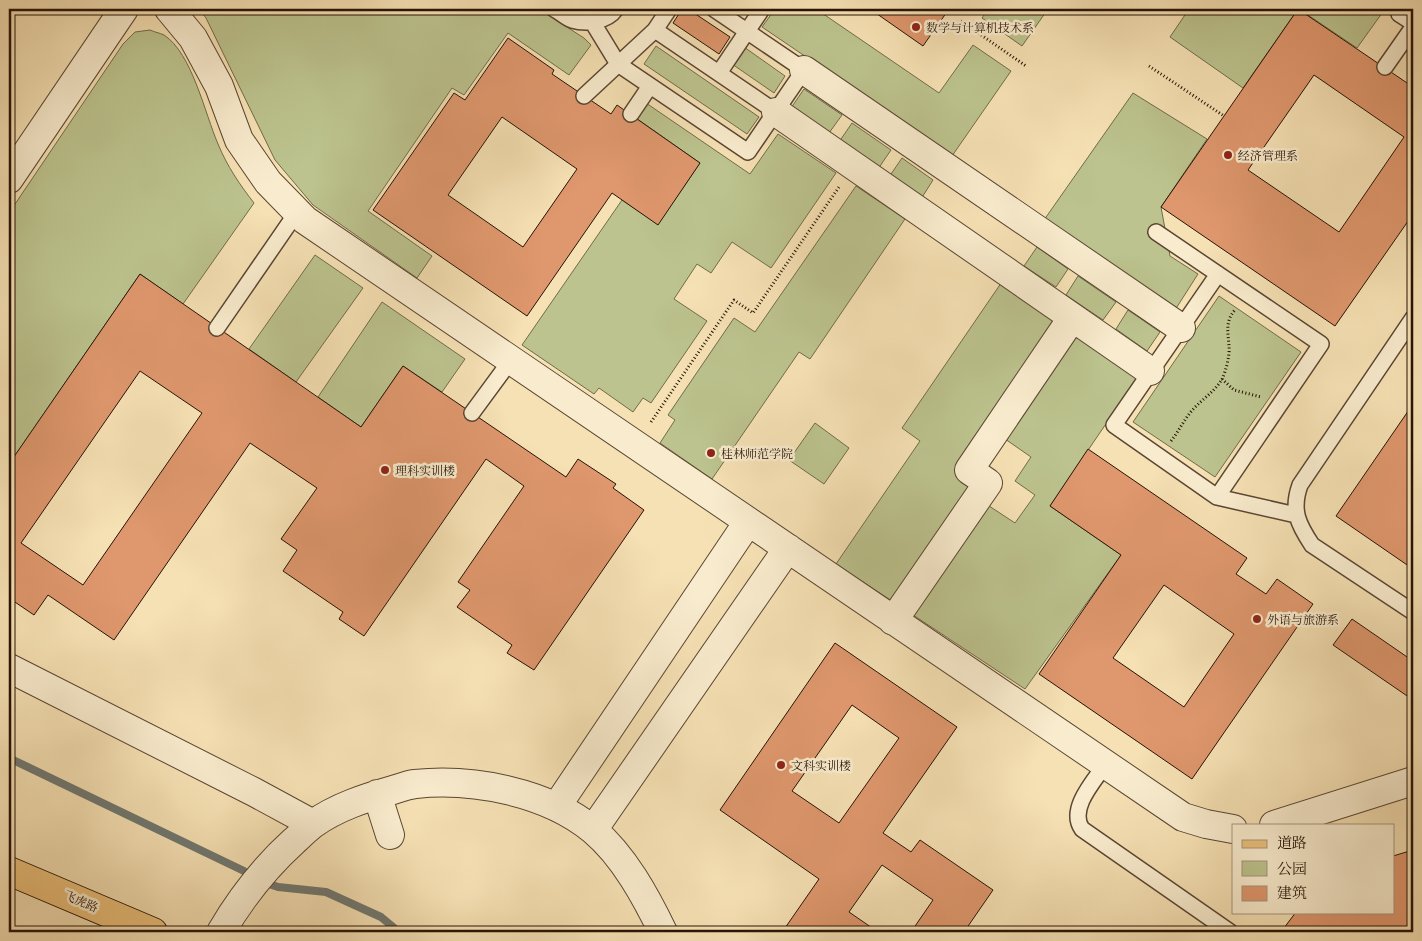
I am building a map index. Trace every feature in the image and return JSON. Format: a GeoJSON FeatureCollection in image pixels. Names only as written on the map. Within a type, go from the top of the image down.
{"type":"FeatureCollection","features":[{"type":"Feature","properties":{"kind":"main road","name":"飞虎路"},"geometry":{"type":"LineString","coordinates":[[9,871],[153,932]]}},
{"type":"Feature","properties":{"kind":"street"},"geometry":{"type":"LineString","coordinates":[[9,179],[124,9]]}},
{"type":"Feature","properties":{"kind":"street"},"geometry":{"type":"LineString","coordinates":[[169,9],[194,38],[219,86],[239,140],[268,182],[306,220],[1183,817],[1232,829]]}},
{"type":"Feature","properties":{"kind":"street"},"geometry":{"type":"LineString","coordinates":[[804,70],[1181,328]]}},
{"type":"Feature","properties":{"kind":"street"},"geometry":{"type":"LineString","coordinates":[[776,112],[1150,371]]}},
{"type":"Feature","properties":{"kind":"street"},"geometry":{"type":"LineString","coordinates":[[893,621],[988,483],[969,470],[1072,318]]}},
{"type":"Feature","properties":{"kind":"street"},"geometry":{"type":"LineString","coordinates":[[557,806],[748,522]]}},
{"type":"Feature","properties":{"kind":"street"},"geometry":{"type":"LineString","coordinates":[[594,830],[788,548]]}},
{"type":"Feature","properties":{"kind":"street"},"geometry":{"type":"LineString","coordinates":[[9,668],[254,792],[313,824]]}},
{"type":"Feature","properties":{"kind":"street"},"geometry":{"type":"LineString","coordinates":[[1277,824],[1413,782]]}},
{"type":"Feature","properties":{"kind":"street"},"geometry":{"type":"LineString","coordinates":[[221,932],[233,912],[270,863],[313,824],[359,800],[414,784],[470,783],[518,793],[557,806],[594,830],[621,860],[644,895],[663,932]]}},
{"type":"Feature","properties":{"kind":"street"},"geometry":{"type":"LineString","coordinates":[[378,794],[390,835]]}},
{"type":"Feature","properties":{"kind":"lane"},"geometry":{"type":"LineString","coordinates":[[554,9],[571,20],[593,23],[613,13],[616,9]]}},
{"type":"Feature","properties":{"kind":"lane"},"geometry":{"type":"LineString","coordinates":[[584,96],[655,30],[669,9]]}},
{"type":"Feature","properties":{"kind":"lane"},"geometry":{"type":"LineString","coordinates":[[593,23],[618,64],[748,152],[804,70],[714,9]]}},
{"type":"Feature","properties":{"kind":"lane"},"geometry":{"type":"LineString","coordinates":[[719,73],[762,9]]}},
{"type":"Feature","properties":{"kind":"lane"},"geometry":{"type":"LineString","coordinates":[[1385,67],[1413,25],[1399,14],[1403,9]]}},
{"type":"Feature","properties":{"kind":"lane"},"geometry":{"type":"LineString","coordinates":[[655,30],[776,112]]}},
{"type":"Feature","properties":{"kind":"lane"},"geometry":{"type":"LineString","coordinates":[[630,114],[650,86]]}},
{"type":"Feature","properties":{"kind":"lane"},"geometry":{"type":"LineString","coordinates":[[218,328],[296,212]]}},
{"type":"Feature","properties":{"kind":"lane"},"geometry":{"type":"LineString","coordinates":[[1156,232],[1321,344],[1217,497]]}},
{"type":"Feature","properties":{"kind":"lane"},"geometry":{"type":"LineString","coordinates":[[1218,274],[1114,425],[1217,497],[1296,515]]}},
{"type":"Feature","properties":{"kind":"lane"},"geometry":{"type":"LineString","coordinates":[[1413,318],[1300,485],[1295,498],[1296,515],[1302,530],[1312,545],[1413,612]]}},
{"type":"Feature","properties":{"kind":"lane"},"geometry":{"type":"LineString","coordinates":[[472,413],[511,360]]}},
{"type":"Feature","properties":{"kind":"lane"},"geometry":{"type":"LineString","coordinates":[[1105,765],[1082,800],[1078,818],[1082,830],[1225,931]]}},
{"type":"Feature","properties":{"kind":"path"},"geometry":{"type":"LineString","coordinates":[[960,21],[1026,66]]}},
{"type":"Feature","properties":{"kind":"path"},"geometry":{"type":"LineString","coordinates":[[1149,66],[1224,116]]}},
{"type":"Feature","properties":{"kind":"path"},"geometry":{"type":"LineString","coordinates":[[635,445],[734,300],[753,313],[853,165]]}},
{"type":"Feature","properties":{"kind":"path"},"geometry":{"type":"LineString","coordinates":[[1158,456],[1180,430],[1191,411],[1211,393],[1222,379],[1229,347],[1227,332],[1229,317],[1251,296]]}},
{"type":"Feature","properties":{"kind":"path"},"geometry":{"type":"LineString","coordinates":[[1222,379],[1234,390],[1280,404]]}},
{"type":"Feature","properties":{"kind":"green space"},"geometry":{"type":"Polygon","coordinates":[[[199,9],[539,9],[584,38],[591,45],[569,75],[508,33],[464,95],[452,88],[368,211],[432,256],[417,278],[313,205],[275,160],[206,18],[199,9]]]}},
{"type":"Feature","properties":{"kind":"green space"},"geometry":{"type":"Polygon","coordinates":[[[775,9],[816,9],[939,93],[973,45],[1011,71],[952,156],[762,27],[775,9]]]}},
{"type":"Feature","properties":{"kind":"green space"},"geometry":{"type":"Polygon","coordinates":[[[988,9],[1048,9],[1022,46],[982,18],[988,9]]]}},
{"type":"Feature","properties":{"kind":"green space"},"geometry":{"type":"Polygon","coordinates":[[[1189,9],[1298,9],[1243,88],[1170,37],[1189,9]]]}},
{"type":"Feature","properties":{"kind":"green space"},"geometry":{"type":"Polygon","coordinates":[[[1299,9],[1385,9],[1357,48],[1299,9]]]}},
{"type":"Feature","properties":{"kind":"green space"},"geometry":{"type":"Polygon","coordinates":[[[150,30],[164,35],[182,55],[197,85],[222,152],[234,175],[254,203],[183,304],[140,274],[9,464],[9,213],[123,44],[135,32],[150,30]]]}},
{"type":"Feature","properties":{"kind":"green space"},"geometry":{"type":"Polygon","coordinates":[[[656,46],[759,117],[747,134],[644,64],[656,46]]]}},
{"type":"Feature","properties":{"kind":"green space"},"geometry":{"type":"Polygon","coordinates":[[[744,47],[785,76],[774,93],[732,64],[744,47]]]}},
{"type":"Feature","properties":{"kind":"green space"},"geometry":{"type":"Polygon","coordinates":[[[804,89],[842,115],[829,133],[791,108],[804,89]]]}},
{"type":"Feature","properties":{"kind":"green space"},"geometry":{"type":"Polygon","coordinates":[[[1133,93],[1207,139],[1161,207],[1170,256],[1198,274],[1175,310],[1044,220],[1133,93]]]}},
{"type":"Feature","properties":{"kind":"green space"},"geometry":{"type":"Polygon","coordinates":[[[646,103],[750,174],[778,134],[836,173],[771,268],[732,242],[711,273],[697,264],[674,299],[707,321],[651,403],[643,398],[633,412],[599,388],[594,394],[522,345],[622,200],[658,224],[700,163],[636,118],[646,103]]]}},
{"type":"Feature","properties":{"kind":"green space"},"geometry":{"type":"Polygon","coordinates":[[[852,123],[891,150],[878,169],[839,142],[852,123]]]}},
{"type":"Feature","properties":{"kind":"green space"},"geometry":{"type":"Polygon","coordinates":[[[902,158],[933,180],[921,199],[889,177],[902,158]]]}},
{"type":"Feature","properties":{"kind":"green space"},"geometry":{"type":"Polygon","coordinates":[[[856,186],[905,219],[810,359],[799,352],[712,479],[660,443],[675,420],[668,415],[734,318],[755,332],[856,186]]]}},
{"type":"Feature","properties":{"kind":"green space"},"geometry":{"type":"Polygon","coordinates":[[[1037,247],[1068,269],[1056,287],[1024,266],[1037,247]]]}},
{"type":"Feature","properties":{"kind":"green space"},"geometry":{"type":"Polygon","coordinates":[[[315,255],[363,288],[296,382],[249,349],[315,255]]]}},
{"type":"Feature","properties":{"kind":"green space"},"geometry":{"type":"Polygon","coordinates":[[[1008,273],[1144,368],[1050,506],[1121,555],[1025,689],[836,564],[920,441],[902,428],[1008,273]],[[995,432],[980,500],[1015,523],[1035,495],[1015,481],[1031,457],[995,432]]]}},
{"type":"Feature","properties":{"kind":"green space"},"geometry":{"type":"Polygon","coordinates":[[[1078,276],[1116,302],[1103,320],[1066,295],[1078,276]]]}},
{"type":"Feature","properties":{"kind":"green space"},"geometry":{"type":"Polygon","coordinates":[[[1219,296],[1301,352],[1215,477],[1133,422],[1219,296]]]}},
{"type":"Feature","properties":{"kind":"green space"},"geometry":{"type":"Polygon","coordinates":[[[382,302],[465,359],[442,392],[403,366],[361,427],[318,397],[382,302]]]}},
{"type":"Feature","properties":{"kind":"green space"},"geometry":{"type":"Polygon","coordinates":[[[1128,310],[1160,332],[1147,351],[1116,329],[1128,310]]]}},
{"type":"Feature","properties":{"kind":"green space"},"geometry":{"type":"Polygon","coordinates":[[[815,423],[849,448],[824,484],[789,460],[815,423]]]}},
{"type":"Feature","properties":{"kind":"building"},"geometry":{"type":"Polygon","coordinates":[[[682,9],[688,9],[730,37],[719,54],[673,23],[682,9]]]}},
{"type":"Feature","properties":{"kind":"building","name":"数学与计算机技术系"},"geometry":{"type":"Polygon","coordinates":[[[870,9],[949,9],[923,46],[870,9]]]}},
{"type":"Feature","properties":{"kind":"building","name":"经济管理系"},"geometry":{"type":"Polygon","coordinates":[[[1298,9],[1413,87],[1413,214],[1335,326],[1161,207],[1298,9]],[[1314,75],[1248,170],[1339,232],[1404,137],[1314,75]]]}},
{"type":"Feature","properties":{"kind":"building"},"geometry":{"type":"Polygon","coordinates":[[[508,38],[554,70],[552,74],[611,114],[617,105],[700,163],[658,225],[612,193],[527,316],[373,210],[454,93],[465,100],[508,38]],[[502,117],[448,195],[523,247],[577,169],[502,117]]]}},
{"type":"Feature","properties":{"kind":"building","name":"理科实训楼"},"geometry":{"type":"Polygon","coordinates":[[[140,274],[361,427],[403,366],[566,477],[578,459],[616,484],[613,488],[644,510],[534,670],[507,653],[512,645],[457,607],[470,590],[458,582],[524,486],[486,459],[364,636],[339,619],[343,612],[283,571],[297,550],[281,539],[317,488],[250,443],[114,640],[48,595],[34,615],[9,598],[9,464],[140,274]],[[140,371],[21,543],[83,585],[202,413],[140,371]]]}},
{"type":"Feature","properties":{"kind":"building"},"geometry":{"type":"Polygon","coordinates":[[[1413,404],[1412,507],[1413,569],[1336,516],[1413,404]]]}},
{"type":"Feature","properties":{"kind":"building","name":"外语与旅游系"},"geometry":{"type":"Polygon","coordinates":[[[1088,449],[1247,558],[1236,574],[1266,594],[1277,579],[1313,604],[1192,779],[1039,674],[1121,555],[1050,506],[1088,449]],[[1164,585],[1113,658],[1184,707],[1234,634],[1164,585]]]}},
{"type":"Feature","properties":{"kind":"building"},"geometry":{"type":"Polygon","coordinates":[[[1352,619],[1413,661],[1413,700],[1333,645],[1352,619]]]}},
{"type":"Feature","properties":{"kind":"building","name":"文科实训楼"},"geometry":{"type":"Polygon","coordinates":[[[835,643],[957,727],[883,833],[911,852],[920,840],[993,890],[964,932],[911,932],[933,900],[882,865],[849,912],[878,932],[792,932],[785,928],[819,879],[720,810],[835,643]],[[852,705],[792,791],[839,823],[899,738],[852,705]]]}},
{"type":"Feature","properties":{"kind":"building"},"geometry":{"type":"Polygon","coordinates":[[[1413,850],[1413,932],[1281,932],[1294,914],[1394,914],[1394,856],[1413,850]]]}},
{"type":"Feature","properties":{"kind":"waterway"},"geometry":{"type":"LineString","coordinates":[[9,758],[244,871]]}},
{"type":"Feature","properties":{"kind":"waterway"},"geometry":{"type":"LineString","coordinates":[[272,885],[326,892],[381,917],[399,932]]}},
{"type":"Feature","properties":{"kind":"place","name":"数学与计算机技术系"},"geometry":{"type":"Point","coordinates":[916,27]}},
{"type":"Feature","properties":{"kind":"place","name":"经济管理系"},"geometry":{"type":"Point","coordinates":[1228,155]}},
{"type":"Feature","properties":{"kind":"place","name":"桂林师范学院"},"geometry":{"type":"Point","coordinates":[711,453]}},
{"type":"Feature","properties":{"kind":"place","name":"理科实训楼"},"geometry":{"type":"Point","coordinates":[385,470]}},
{"type":"Feature","properties":{"kind":"place","name":"外语与旅游系"},"geometry":{"type":"Point","coordinates":[1257,619]}},
{"type":"Feature","properties":{"kind":"place","name":"文科实训楼"},"geometry":{"type":"Point","coordinates":[781,765]}}]}
